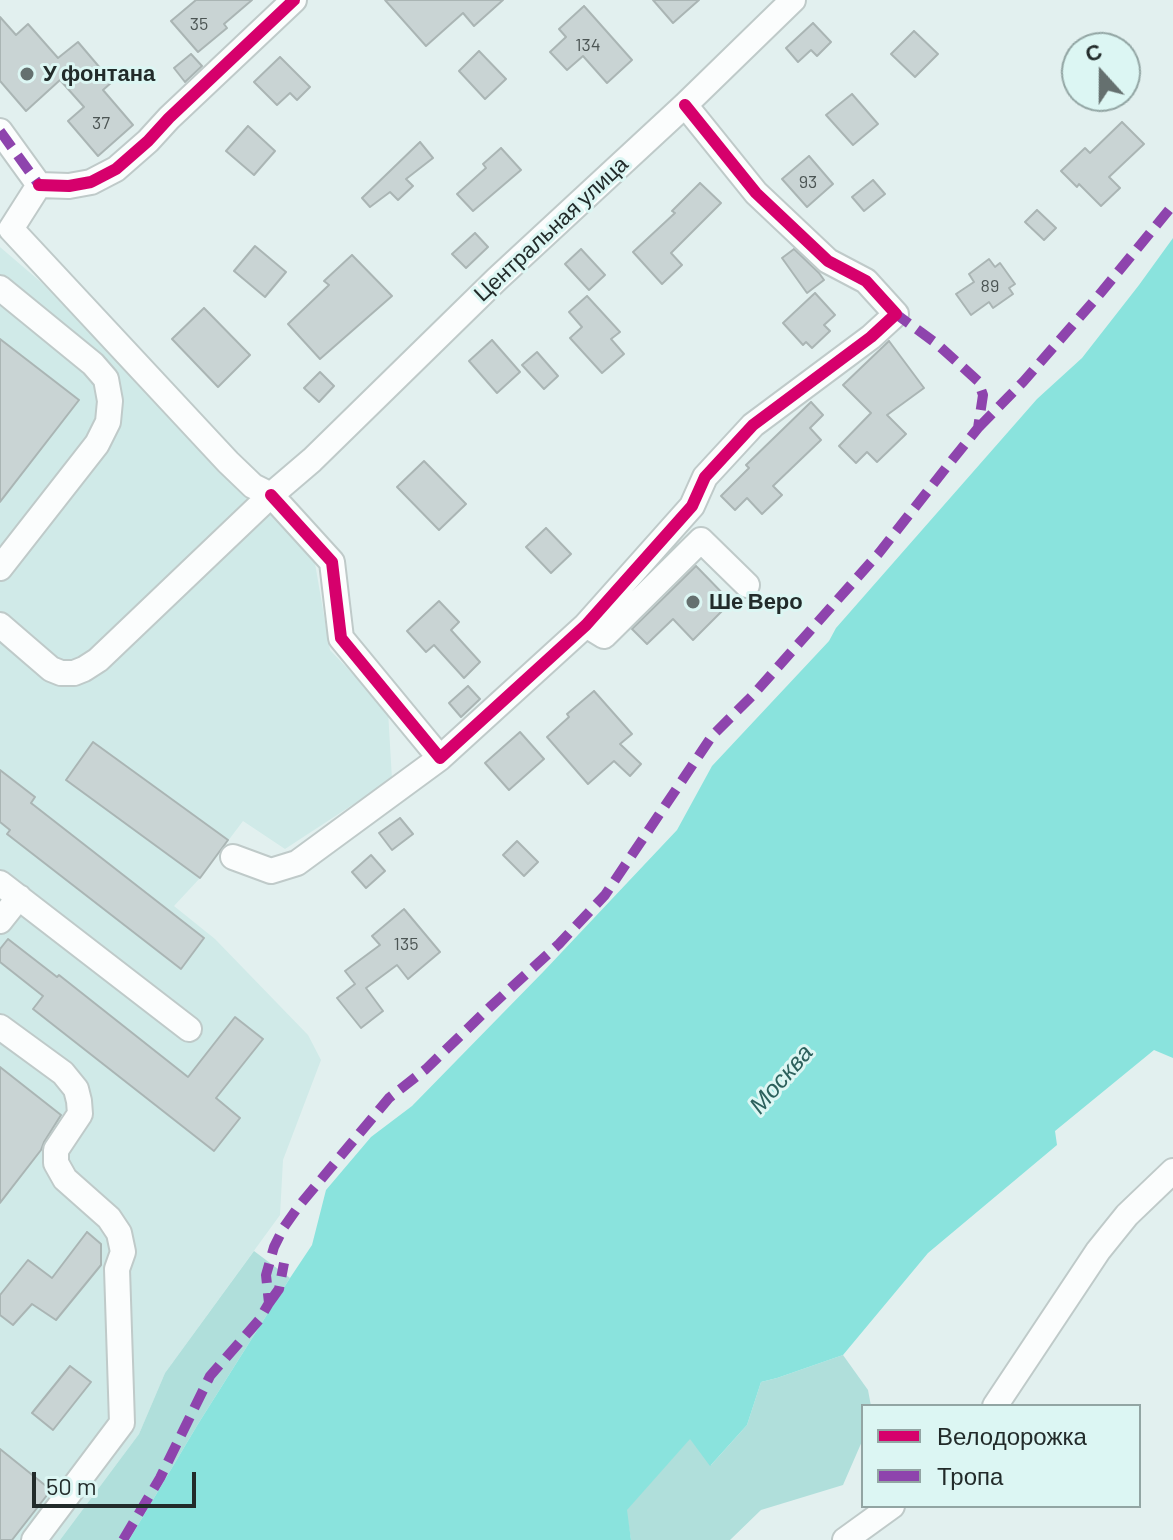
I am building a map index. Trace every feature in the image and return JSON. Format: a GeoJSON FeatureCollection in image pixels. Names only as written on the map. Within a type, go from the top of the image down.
{"type":"FeatureCollection","features":[{"type":"Feature","properties":{"kind":"street"},"geometry":{"type":"LineString","coordinates":[[39,185],[69,186],[91,182],[116,169],[294,0]]}},
{"type":"Feature","properties":{"kind":"street","name":"Центральная улица"},"geometry":{"type":"LineString","coordinates":[[0,625],[51,669],[61,673],[74,673],[98,660],[793,0]]}},
{"type":"Feature","properties":{"kind":"street"},"geometry":{"type":"LineString","coordinates":[[233,857],[271,871],[297,863],[440,758],[586,625],[692,506],[705,477],[753,425],[871,337],[896,314],[866,281],[828,261],[756,193],[685,105]]}},
{"type":"Feature","properties":{"kind":"street"},"geometry":{"type":"LineString","coordinates":[[0,131],[39,185]]}},
{"type":"Feature","properties":{"kind":"street"},"geometry":{"type":"LineString","coordinates":[[39,185],[6,237],[228,462],[253,486],[271,495],[332,562],[341,638],[440,758]]}},
{"type":"Feature","properties":{"kind":"street"},"geometry":{"type":"LineString","coordinates":[[0,288],[93,364],[106,379],[110,401],[108,422],[97,444],[0,568]]}},
{"type":"Feature","properties":{"kind":"street"},"geometry":{"type":"LineString","coordinates":[[586,625],[604,636],[701,540],[747,585]]}},
{"type":"Feature","properties":{"kind":"street"},"geometry":{"type":"LineString","coordinates":[[0,921],[9,890],[189,1029]]}},
{"type":"Feature","properties":{"kind":"street"},"geometry":{"type":"LineString","coordinates":[[0,1027],[63,1073],[76,1089],[80,1114],[56,1150],[56,1163],[65,1179],[109,1218],[119,1233],[123,1252],[117,1269],[122,1423],[34,1540]]}},
{"type":"Feature","properties":{"kind":"street"},"geometry":{"type":"LineString","coordinates":[[996,1404],[1098,1251],[1127,1215],[1173,1171]]}},
{"type":"Feature","properties":{"kind":"street"},"geometry":{"type":"LineString","coordinates":[[845,1540],[889,1508]]}},
{"type":"Feature","properties":{"kind":"shaded area"},"geometry":{"type":"Polygon","coordinates":[[[0,247],[42,283],[256,507],[275,508],[313,552],[330,650],[388,711],[392,779],[285,849],[243,821],[200,878],[174,906],[215,939],[308,1035],[321,1060],[283,1160],[280,1215],[165,1373],[139,1434],[60,1540],[0,1540],[0,247]]]}},
{"type":"Feature","properties":{"kind":"shaded area"},"geometry":{"type":"Polygon","coordinates":[[[254,1251],[290,1278],[129,1540],[60,1540],[139,1434],[165,1373],[254,1251]]]}},
{"type":"Feature","properties":{"kind":"shaded area"},"geometry":{"type":"Polygon","coordinates":[[[843,1355],[868,1390],[871,1404],[861,1404],[861,1444],[843,1485],[761,1510],[730,1540],[631,1540],[626,1510],[690,1438],[711,1465],[747,1425],[761,1382],[843,1355]]]}},
{"type":"Feature","properties":{"kind":"water","name":"Москва"},"geometry":{"type":"Polygon","coordinates":[[[1173,238],[1173,1058],[1154,1050],[1055,1131],[1057,1145],[928,1253],[843,1355],[761,1382],[747,1425],[710,1466],[690,1439],[627,1510],[631,1540],[129,1540],[198,1424],[312,1245],[326,1190],[371,1137],[412,1106],[677,830],[712,766],[829,641],[836,628],[1037,399],[1082,358],[1173,238]]]}},
{"type":"Feature","properties":{"kind":"building"},"geometry":{"type":"Polygon","coordinates":[[[196,0],[252,0],[224,24],[227,28],[198,52],[171,21],[196,0]]]}},
{"type":"Feature","properties":{"kind":"building"},"geometry":{"type":"Polygon","coordinates":[[[385,0],[503,0],[474,26],[463,13],[426,46],[385,0]]]}},
{"type":"Feature","properties":{"kind":"building"},"geometry":{"type":"Polygon","coordinates":[[[653,0],[699,0],[673,23],[653,0]]]}},
{"type":"Feature","properties":{"kind":"building"},"geometry":{"type":"Polygon","coordinates":[[[584,6],[632,60],[607,83],[583,56],[567,70],[550,52],[566,37],[559,29],[584,6]]]}},
{"type":"Feature","properties":{"kind":"building"},"geometry":{"type":"Polygon","coordinates":[[[0,17],[16,35],[28,24],[58,58],[78,42],[112,82],[103,90],[133,125],[98,156],[68,121],[84,107],[60,80],[26,111],[0,81],[0,17]]]}},
{"type":"Feature","properties":{"kind":"building"},"geometry":{"type":"Polygon","coordinates":[[[813,23],[831,42],[817,56],[811,50],[798,62],[786,48],[813,23]]]}},
{"type":"Feature","properties":{"kind":"building"},"geometry":{"type":"Polygon","coordinates":[[[914,31],[938,54],[915,77],[891,54],[914,31]]]}},
{"type":"Feature","properties":{"kind":"building"},"geometry":{"type":"Polygon","coordinates":[[[479,51],[506,79],[485,99],[459,71],[479,51]]]}},
{"type":"Feature","properties":{"kind":"building"},"geometry":{"type":"Polygon","coordinates":[[[191,54],[202,66],[185,82],[174,68],[191,54]]]}},
{"type":"Feature","properties":{"kind":"building"},"geometry":{"type":"Polygon","coordinates":[[[280,57],[310,87],[297,100],[290,93],[277,105],[254,82],[280,57]]]}},
{"type":"Feature","properties":{"kind":"building"},"geometry":{"type":"Polygon","coordinates":[[[852,94],[878,124],[853,145],[826,115],[852,94]]]}},
{"type":"Feature","properties":{"kind":"building"},"geometry":{"type":"Polygon","coordinates":[[[1122,122],[1144,144],[1109,177],[1120,188],[1101,206],[1061,171],[1085,148],[1090,153],[1122,122]]]}},
{"type":"Feature","properties":{"kind":"building"},"geometry":{"type":"Polygon","coordinates":[[[248,126],[275,151],[254,175],[226,151],[248,126]]]}},
{"type":"Feature","properties":{"kind":"building"},"geometry":{"type":"Polygon","coordinates":[[[420,142],[433,158],[406,179],[413,186],[398,200],[390,192],[370,207],[362,198],[420,142]]]}},
{"type":"Feature","properties":{"kind":"building"},"geometry":{"type":"Polygon","coordinates":[[[501,148],[521,170],[473,211],[457,194],[486,168],[483,164],[501,148]]]}},
{"type":"Feature","properties":{"kind":"building"},"geometry":{"type":"Polygon","coordinates":[[[809,156],[833,184],[807,207],[782,179],[809,156]]]}},
{"type":"Feature","properties":{"kind":"building"},"geometry":{"type":"Polygon","coordinates":[[[873,180],[885,194],[864,211],[852,197],[873,180]]]}},
{"type":"Feature","properties":{"kind":"building"},"geometry":{"type":"Polygon","coordinates":[[[700,183],[721,203],[671,253],[682,265],[662,284],[633,252],[675,213],[672,211],[700,183]]]}},
{"type":"Feature","properties":{"kind":"building"},"geometry":{"type":"Polygon","coordinates":[[[1037,210],[1056,228],[1044,240],[1025,222],[1037,210]]]}},
{"type":"Feature","properties":{"kind":"building"},"geometry":{"type":"Polygon","coordinates":[[[475,233],[488,247],[466,268],[452,254],[475,233]]]}},
{"type":"Feature","properties":{"kind":"building"},"geometry":{"type":"Polygon","coordinates":[[[255,246],[286,272],[265,297],[234,271],[255,246]]]}},
{"type":"Feature","properties":{"kind":"building"},"geometry":{"type":"Polygon","coordinates":[[[581,249],[605,275],[589,290],[565,264],[581,249]]]}},
{"type":"Feature","properties":{"kind":"building"},"geometry":{"type":"Polygon","coordinates":[[[794,249],[824,280],[807,293],[782,258],[794,249]]]}},
{"type":"Feature","properties":{"kind":"building"},"geometry":{"type":"Polygon","coordinates":[[[352,255],[392,296],[320,359],[288,324],[329,285],[324,281],[352,255]]]}},
{"type":"Feature","properties":{"kind":"building"},"geometry":{"type":"Polygon","coordinates":[[[989,259],[995,267],[1000,263],[1015,284],[1009,288],[1013,294],[993,308],[989,302],[971,315],[956,294],[974,282],[969,274],[989,259]]]}},
{"type":"Feature","properties":{"kind":"building"},"geometry":{"type":"Polygon","coordinates":[[[815,293],[835,315],[824,325],[830,331],[812,348],[806,342],[803,345],[783,323],[815,293]]]}},
{"type":"Feature","properties":{"kind":"building"},"geometry":{"type":"Polygon","coordinates":[[[587,296],[620,332],[611,339],[624,354],[602,373],[570,338],[582,327],[569,312],[587,296]]]}},
{"type":"Feature","properties":{"kind":"building"},"geometry":{"type":"Polygon","coordinates":[[[204,308],[250,355],[218,387],[172,339],[204,308]]]}},
{"type":"Feature","properties":{"kind":"building"},"geometry":{"type":"Polygon","coordinates":[[[0,339],[79,400],[0,502],[0,339]]]}},
{"type":"Feature","properties":{"kind":"building"},"geometry":{"type":"Polygon","coordinates":[[[492,340],[520,372],[497,393],[469,361],[492,340]]]}},
{"type":"Feature","properties":{"kind":"building"},"geometry":{"type":"Polygon","coordinates":[[[889,341],[924,388],[887,415],[906,434],[877,462],[867,452],[856,463],[839,446],[871,413],[843,385],[889,341]]]}},
{"type":"Feature","properties":{"kind":"building"},"geometry":{"type":"Polygon","coordinates":[[[537,352],[558,376],[544,389],[522,365],[537,352]]]}},
{"type":"Feature","properties":{"kind":"building"},"geometry":{"type":"Polygon","coordinates":[[[320,372],[334,386],[319,402],[304,388],[320,372]]]}},
{"type":"Feature","properties":{"kind":"building"},"geometry":{"type":"Polygon","coordinates":[[[811,402],[823,415],[810,428],[821,440],[773,486],[782,495],[762,514],[747,498],[735,510],[721,496],[749,468],[746,465],[811,402]]]}},
{"type":"Feature","properties":{"kind":"building"},"geometry":{"type":"Polygon","coordinates":[[[424,461],[466,504],[439,530],[397,487],[424,461]]]}},
{"type":"Feature","properties":{"kind":"building"},"geometry":{"type":"Polygon","coordinates":[[[546,528],[571,554],[551,573],[526,547],[546,528]]]}},
{"type":"Feature","properties":{"kind":"building","name":"Ше Веро"},"geometry":{"type":"Polygon","coordinates":[[[696,566],[731,602],[693,640],[673,619],[647,644],[632,629],[696,566]]]}},
{"type":"Feature","properties":{"kind":"building"},"geometry":{"type":"Polygon","coordinates":[[[439,601],[459,622],[451,630],[480,662],[464,678],[434,645],[426,652],[407,631],[439,601]]]}},
{"type":"Feature","properties":{"kind":"building"},"geometry":{"type":"Polygon","coordinates":[[[468,686],[480,699],[461,717],[449,703],[468,686]]]}},
{"type":"Feature","properties":{"kind":"building"},"geometry":{"type":"Polygon","coordinates":[[[594,691],[632,734],[620,744],[641,764],[630,776],[614,761],[588,784],[547,737],[569,717],[567,714],[594,691]]]}},
{"type":"Feature","properties":{"kind":"building"},"geometry":{"type":"Polygon","coordinates":[[[520,732],[544,759],[509,790],[485,763],[520,732]]]}},
{"type":"Feature","properties":{"kind":"building"},"geometry":{"type":"Polygon","coordinates":[[[93,742],[228,840],[200,878],[66,780],[93,742]]]}},
{"type":"Feature","properties":{"kind":"building"},"geometry":{"type":"Polygon","coordinates":[[[0,770],[35,797],[31,803],[204,938],[181,969],[7,834],[10,830],[0,822],[0,770]]]}},
{"type":"Feature","properties":{"kind":"building"},"geometry":{"type":"Polygon","coordinates":[[[400,818],[413,834],[392,850],[379,833],[400,818]]]}},
{"type":"Feature","properties":{"kind":"building"},"geometry":{"type":"Polygon","coordinates":[[[517,841],[538,862],[524,876],[503,855],[517,841]]]}},
{"type":"Feature","properties":{"kind":"building"},"geometry":{"type":"Polygon","coordinates":[[[371,855],[385,871],[366,888],[352,872],[371,855]]]}},
{"type":"Feature","properties":{"kind":"building"},"geometry":{"type":"Polygon","coordinates":[[[404,909],[440,952],[408,979],[397,965],[366,988],[383,1011],[361,1028],[337,998],[355,984],[345,971],[380,945],[372,936],[404,909]]]}},
{"type":"Feature","properties":{"kind":"building"},"geometry":{"type":"Polygon","coordinates":[[[8,939],[57,977],[59,975],[188,1077],[235,1017],[263,1039],[216,1098],[240,1118],[214,1151],[33,1009],[43,996],[0,962],[0,949],[8,939]]]}},
{"type":"Feature","properties":{"kind":"building"},"geometry":{"type":"Polygon","coordinates":[[[0,1067],[61,1115],[41,1150],[0,1203],[0,1067]]]}},
{"type":"Feature","properties":{"kind":"building"},"geometry":{"type":"Polygon","coordinates":[[[87,1232],[101,1244],[101,1265],[56,1320],[32,1304],[13,1325],[0,1315],[0,1295],[28,1260],[52,1278],[87,1232]]]}},
{"type":"Feature","properties":{"kind":"building"},"geometry":{"type":"Polygon","coordinates":[[[70,1366],[91,1382],[53,1430],[32,1413],[70,1366]]]}},
{"type":"Feature","properties":{"kind":"building"},"geometry":{"type":"Polygon","coordinates":[[[0,1449],[51,1490],[12,1540],[0,1540],[0,1449]]]}},
{"type":"Feature","properties":{"kind":"marked path"},"geometry":{"type":"LineString","coordinates":[[0,131],[39,185]]}},
{"type":"Feature","properties":{"kind":"marked path"},"geometry":{"type":"LineString","coordinates":[[978,428],[1023,382],[1173,205]]}},
{"type":"Feature","properties":{"kind":"marked path"},"geometry":{"type":"LineString","coordinates":[[123,1540],[160,1478],[210,1376],[259,1320],[269,1303],[266,1275],[274,1247],[298,1207],[389,1098],[426,1069],[559,944],[605,895],[712,736],[753,695],[879,553],[978,428],[983,395],[978,381],[937,344],[896,314]]}},
{"type":"Feature","properties":{"kind":"marked path"},"geometry":{"type":"LineString","coordinates":[[269,1303],[279,1289],[284,1263]]}},
{"type":"Feature","properties":{"kind":"cycle path"},"geometry":{"type":"LineString","coordinates":[[39,185],[69,186],[91,182],[116,169],[294,0]]}},
{"type":"Feature","properties":{"kind":"cycle path"},"geometry":{"type":"LineString","coordinates":[[271,495],[332,562],[341,638],[440,758],[586,625],[692,506],[705,477],[753,425],[871,337],[896,314],[866,281],[828,261],[756,193],[685,105]]}},
{"type":"Feature","properties":{"kind":"place","name":"У фонтана"},"geometry":{"type":"Point","coordinates":[27,74]}},
{"type":"Feature","properties":{"kind":"place","name":"Ше Веро"},"geometry":{"type":"Point","coordinates":[693,602]}}]}
